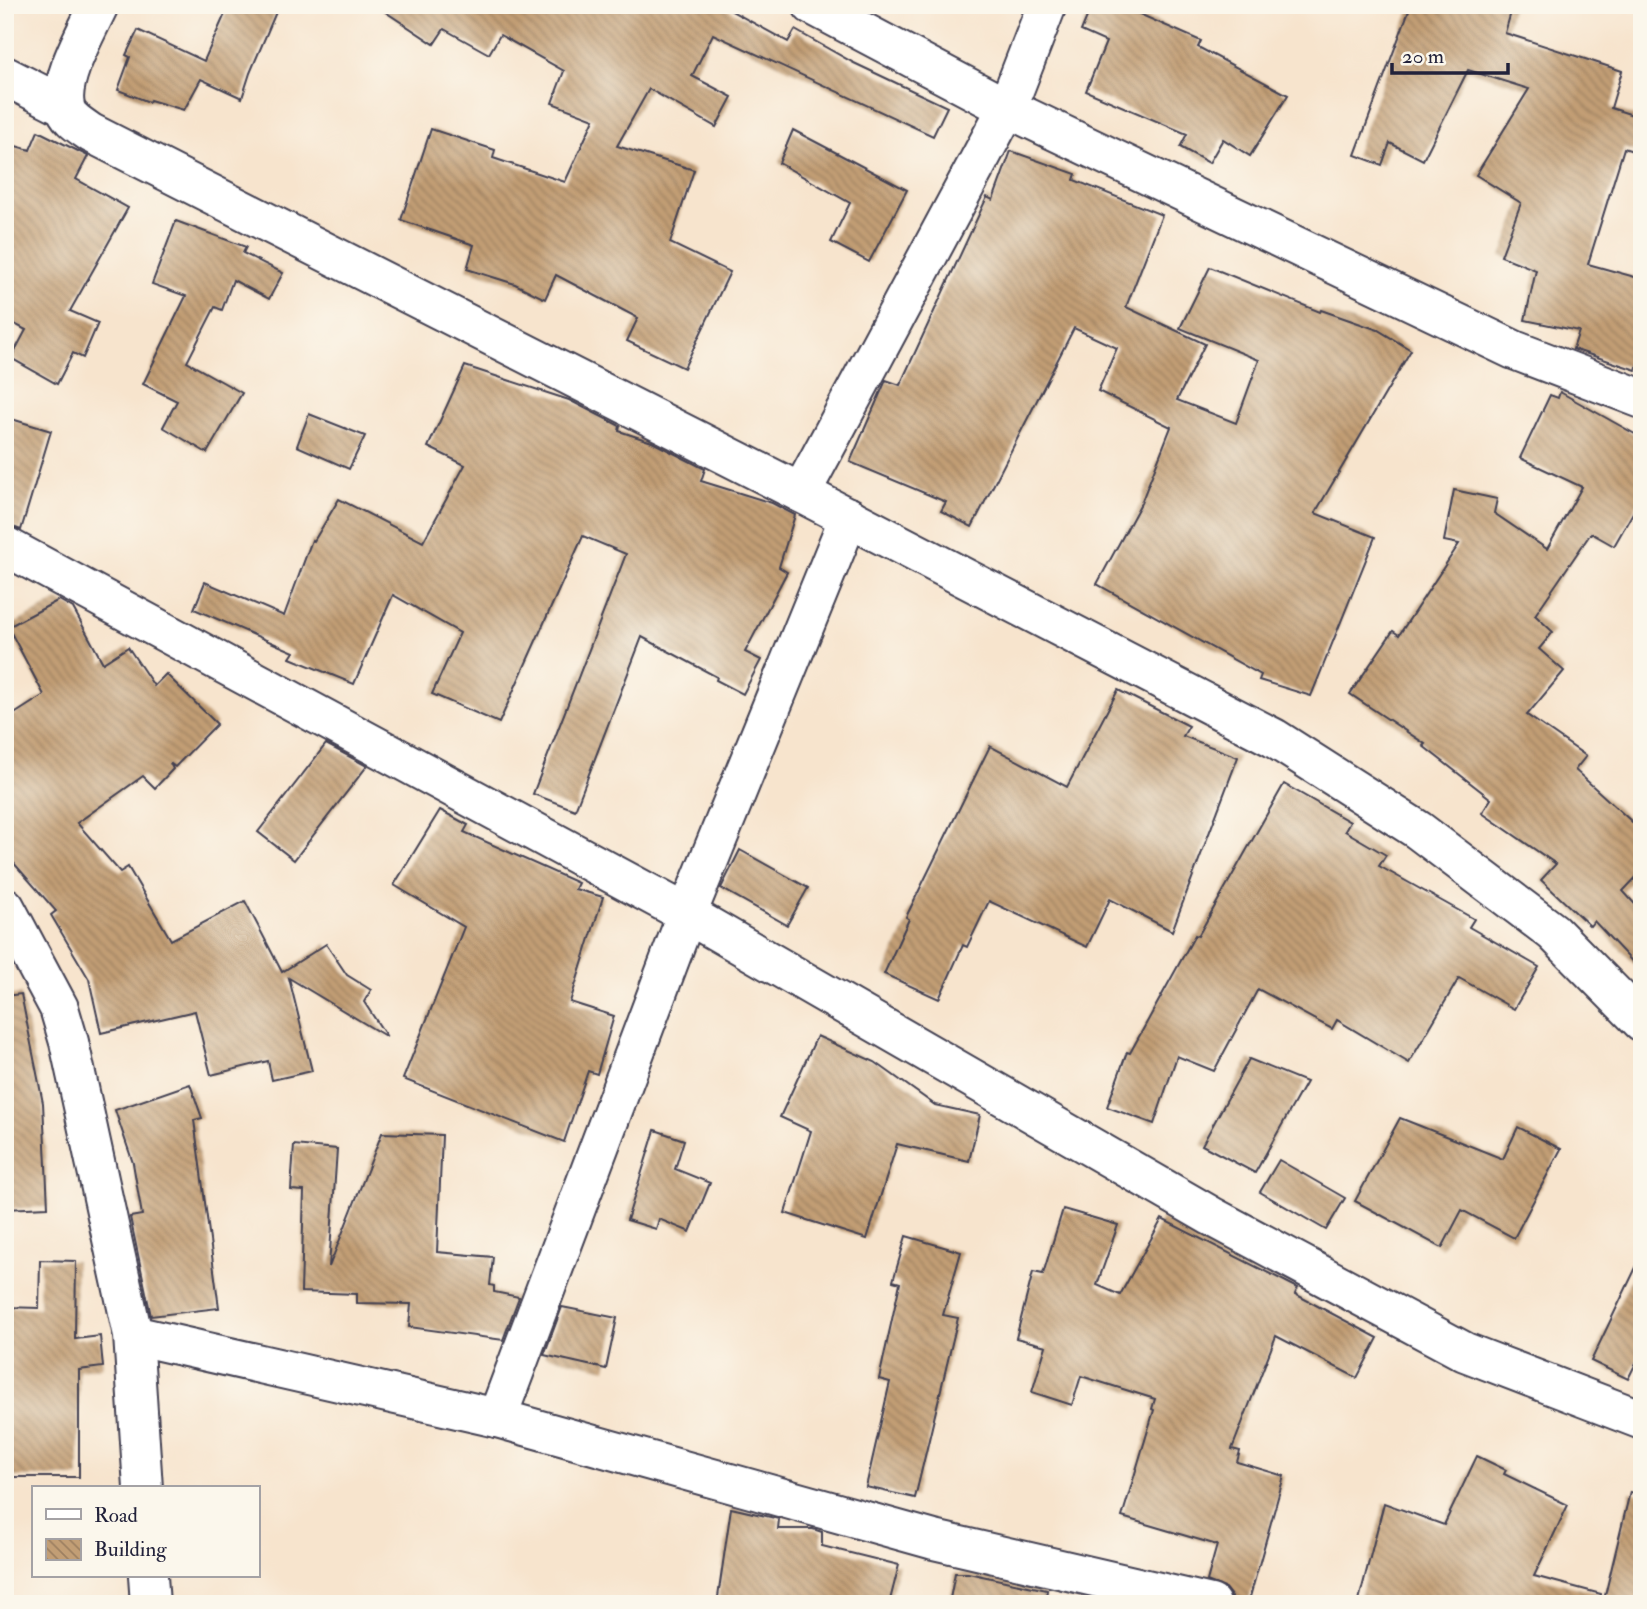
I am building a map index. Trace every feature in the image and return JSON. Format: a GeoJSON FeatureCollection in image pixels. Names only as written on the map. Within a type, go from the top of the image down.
{"type":"FeatureCollection","features":[{"type":"Feature","properties":{"kind":"street"},"geometry":{"type":"LineString","coordinates":[[65,107],[66,85],[72,64],[99,5]]}},
{"type":"Feature","properties":{"kind":"street"},"geometry":{"type":"LineString","coordinates":[[812,5],[1007,108],[1514,349],[1642,399]]}},
{"type":"Feature","properties":{"kind":"street"},"geometry":{"type":"LineString","coordinates":[[801,493],[1007,108],[1047,5]]}},
{"type":"Feature","properties":{"kind":"street"},"geometry":{"type":"LineString","coordinates":[[7,83],[65,107],[74,121],[91,133],[849,517],[1274,738],[1418,830],[1553,932],[1642,1022]]}},
{"type":"Feature","properties":{"kind":"street"},"geometry":{"type":"LineString","coordinates":[[497,1418],[687,914],[849,517]]}},
{"type":"Feature","properties":{"kind":"street"},"geometry":{"type":"LineString","coordinates":[[5,546],[687,914],[1211,1216],[1465,1352],[1642,1420]]}},
{"type":"Feature","properties":{"kind":"street"},"geometry":{"type":"LineString","coordinates":[[5,907],[59,1008],[69,1042],[133,1335],[143,1486]]}},
{"type":"Feature","properties":{"kind":"street"},"geometry":{"type":"LineString","coordinates":[[133,1335],[497,1418],[934,1540],[1211,1604]]}},
{"type":"Feature","properties":{"kind":"street"},"geometry":{"type":"LineString","coordinates":[[148,1578],[150,1604]]}},
{"type":"Feature","properties":{"kind":"building"},"geometry":{"type":"Polygon","coordinates":[[[229,5],[279,5],[242,98],[201,79],[184,110],[150,100],[149,102],[118,90],[130,57],[126,55],[138,30],[204,61],[229,5]]]}},
{"type":"Feature","properties":{"kind":"building"},"geometry":{"type":"Polygon","coordinates":[[[375,5],[728,5],[726,8],[788,42],[795,30],[854,63],[947,107],[933,136],[713,34],[692,76],[732,97],[716,127],[649,89],[617,146],[694,170],[670,243],[730,272],[684,368],[627,341],[638,318],[556,275],[545,299],[515,284],[467,269],[474,245],[401,220],[431,129],[495,150],[493,158],[565,182],[594,119],[552,103],[564,71],[500,35],[489,54],[444,29],[434,44],[375,5]]]}},
{"type":"Feature","properties":{"kind":"building"},"geometry":{"type":"Polygon","coordinates":[[[1092,5],[1119,5],[1201,41],[1198,47],[1288,95],[1250,156],[1223,139],[1209,163],[1180,147],[1187,134],[1086,91],[1106,42],[1081,31],[1092,5]]]}},
{"type":"Feature","properties":{"kind":"building"},"geometry":{"type":"Polygon","coordinates":[[[1411,5],[1513,5],[1505,33],[1622,71],[1611,108],[1642,118],[1642,154],[1624,148],[1588,264],[1642,279],[1642,351],[1636,370],[1573,349],[1579,331],[1525,320],[1536,270],[1501,256],[1521,203],[1476,175],[1529,89],[1468,70],[1423,160],[1390,143],[1382,165],[1355,155],[1411,5]]]}},
{"type":"Feature","properties":{"kind":"building"},"geometry":{"type":"Polygon","coordinates":[[[793,130],[907,190],[869,262],[831,242],[850,203],[779,163],[793,130]]]}},
{"type":"Feature","properties":{"kind":"building"},"geometry":{"type":"Polygon","coordinates":[[[38,131],[88,156],[76,179],[128,208],[70,311],[98,323],[83,358],[73,353],[57,384],[11,358],[26,330],[5,319],[5,143],[30,150],[38,131]]]}},
{"type":"Feature","properties":{"kind":"building"},"geometry":{"type":"Polygon","coordinates":[[[1011,151],[1076,174],[1074,180],[1162,215],[1126,307],[1205,344],[1177,400],[1236,423],[1259,360],[1180,328],[1210,267],[1320,312],[1321,310],[1378,330],[1411,350],[1315,513],[1375,537],[1311,696],[1259,680],[1261,675],[1097,584],[1141,503],[1171,427],[1098,391],[1117,348],[1074,328],[972,527],[941,511],[946,502],[850,462],[886,380],[900,385],[987,197],[993,200],[1011,151]]]}},
{"type":"Feature","properties":{"kind":"building"},"geometry":{"type":"Polygon","coordinates":[[[176,221],[246,247],[243,253],[283,273],[269,299],[233,280],[222,310],[215,307],[187,362],[242,393],[207,453],[163,427],[177,401],[143,384],[186,296],[152,284],[176,221]]]}},
{"type":"Feature","properties":{"kind":"building"},"geometry":{"type":"Polygon","coordinates":[[[465,366],[569,400],[620,426],[619,431],[652,442],[705,469],[701,481],[772,503],[795,515],[779,567],[787,572],[745,652],[761,660],[743,694],[642,637],[575,810],[533,794],[626,554],[583,536],[499,723],[432,694],[460,633],[393,595],[354,684],[290,658],[294,652],[194,609],[205,582],[284,616],[312,540],[314,541],[339,499],[423,542],[465,465],[428,447],[465,366]]]}},
{"type":"Feature","properties":{"kind":"building"},"geometry":{"type":"Polygon","coordinates":[[[1560,392],[1642,438],[1642,497],[1614,546],[1591,533],[1535,615],[1553,632],[1539,649],[1564,671],[1527,715],[1586,756],[1575,770],[1642,831],[1642,871],[1623,891],[1642,912],[1642,972],[1594,921],[1590,926],[1541,880],[1556,864],[1482,813],[1491,799],[1423,746],[1425,744],[1350,694],[1393,631],[1399,635],[1459,544],[1444,541],[1454,490],[1497,499],[1494,513],[1547,549],[1582,487],[1520,458],[1550,395],[1558,398],[1560,392]]]}},
{"type":"Feature","properties":{"kind":"building"},"geometry":{"type":"Polygon","coordinates":[[[309,414],[365,436],[349,469],[297,446],[309,414]]]}},
{"type":"Feature","properties":{"kind":"building"},"geometry":{"type":"Polygon","coordinates":[[[5,417],[51,431],[21,530],[5,524],[5,417]]]}},
{"type":"Feature","properties":{"kind":"building"},"geometry":{"type":"Polygon","coordinates":[[[59,600],[73,608],[103,663],[128,647],[154,686],[166,674],[217,724],[175,767],[170,763],[173,769],[155,788],[143,776],[77,823],[120,872],[128,867],[171,940],[245,901],[282,972],[326,944],[347,975],[371,990],[364,1002],[387,1037],[289,978],[312,1071],[272,1080],[268,1061],[211,1075],[195,1011],[101,1033],[89,979],[51,915],[56,911],[5,853],[5,720],[44,695],[8,627],[59,600]]]}},
{"type":"Feature","properties":{"kind":"building"},"geometry":{"type":"Polygon","coordinates":[[[1118,690],[1189,726],[1183,736],[1238,757],[1172,931],[1110,899],[1087,947],[989,901],[967,947],[963,945],[939,999],[884,974],[909,919],[906,917],[990,746],[1067,787],[1118,690]]]}},
{"type":"Feature","properties":{"kind":"building"},"geometry":{"type":"Polygon","coordinates":[[[326,744],[367,766],[294,860],[258,832],[326,744]]]}},
{"type":"Feature","properties":{"kind":"building"},"geometry":{"type":"Polygon","coordinates":[[[1284,784],[1350,822],[1345,831],[1386,855],[1379,866],[1474,919],[1469,927],[1539,967],[1514,1009],[1459,978],[1409,1063],[1337,1020],[1332,1029],[1258,989],[1214,1071],[1177,1056],[1154,1124],[1107,1107],[1127,1052],[1130,1053],[1195,935],[1198,936],[1284,784]]]}},
{"type":"Feature","properties":{"kind":"building"},"geometry":{"type":"Polygon","coordinates":[[[440,810],[468,825],[464,832],[578,883],[575,889],[603,897],[570,1002],[614,1016],[597,1074],[588,1071],[564,1142],[403,1079],[464,927],[394,885],[440,810]]]}},
{"type":"Feature","properties":{"kind":"building"},"geometry":{"type":"Polygon","coordinates":[[[740,850],[808,888],[787,925],[721,888],[740,850]]]}},
{"type":"Feature","properties":{"kind":"building"},"geometry":{"type":"Polygon","coordinates":[[[21,994],[43,1103],[48,1207],[5,1209],[5,996],[21,994]]]}},
{"type":"Feature","properties":{"kind":"building"},"geometry":{"type":"Polygon","coordinates":[[[817,1036],[875,1062],[935,1105],[980,1115],[969,1161],[897,1144],[867,1239],[785,1213],[811,1131],[780,1117],[817,1036]]]}},
{"type":"Feature","properties":{"kind":"building"},"geometry":{"type":"Polygon","coordinates":[[[1249,1059],[1306,1082],[1255,1173],[1202,1145],[1249,1059]]]}},
{"type":"Feature","properties":{"kind":"building"},"geometry":{"type":"Polygon","coordinates":[[[190,1084],[202,1118],[194,1120],[219,1308],[151,1316],[130,1217],[142,1215],[133,1163],[115,1110],[190,1084]]]}},
{"type":"Feature","properties":{"kind":"building"},"geometry":{"type":"Polygon","coordinates":[[[1400,1118],[1503,1159],[1518,1127],[1561,1149],[1514,1238],[1462,1210],[1442,1248],[1355,1201],[1400,1118]]]}},
{"type":"Feature","properties":{"kind":"building"},"geometry":{"type":"Polygon","coordinates":[[[655,1130],[684,1140],[675,1169],[710,1183],[690,1232],[659,1219],[656,1229],[627,1220],[655,1130]]]}},
{"type":"Feature","properties":{"kind":"building"},"geometry":{"type":"Polygon","coordinates":[[[382,1133],[442,1135],[437,1252],[493,1257],[490,1285],[494,1286],[494,1292],[519,1297],[503,1340],[409,1327],[411,1304],[357,1303],[357,1294],[301,1292],[304,1191],[291,1190],[294,1145],[337,1149],[329,1267],[382,1133]]]}},
{"type":"Feature","properties":{"kind":"building"},"geometry":{"type":"Polygon","coordinates":[[[1279,1160],[1345,1198],[1326,1230],[1260,1192],[1279,1160]]]}},
{"type":"Feature","properties":{"kind":"building"},"geometry":{"type":"Polygon","coordinates":[[[1063,1209],[1118,1225],[1097,1285],[1120,1295],[1162,1219],[1298,1288],[1295,1294],[1378,1338],[1357,1378],[1276,1336],[1232,1449],[1240,1451],[1237,1462],[1284,1476],[1248,1604],[1232,1604],[1232,1597],[1225,1588],[1207,1581],[1217,1545],[1122,1517],[1155,1399],[1081,1376],[1072,1405],[1032,1392],[1046,1346],[1016,1338],[1033,1272],[1043,1274],[1063,1209]]]}},
{"type":"Feature","properties":{"kind":"building"},"geometry":{"type":"Polygon","coordinates":[[[906,1236],[961,1252],[943,1315],[958,1318],[915,1498],[866,1487],[890,1382],[879,1379],[900,1283],[893,1281],[906,1236]]]}},
{"type":"Feature","properties":{"kind":"building"},"geometry":{"type":"Polygon","coordinates":[[[1642,1255],[1642,1351],[1628,1379],[1591,1361],[1642,1255]]]}},
{"type":"Feature","properties":{"kind":"building"},"geometry":{"type":"Polygon","coordinates":[[[40,1260],[76,1261],[75,1339],[100,1336],[103,1367],[79,1370],[79,1477],[5,1477],[5,1307],[39,1308],[40,1260]]]}},
{"type":"Feature","properties":{"kind":"building"},"geometry":{"type":"Polygon","coordinates":[[[562,1307],[617,1318],[606,1369],[544,1355],[562,1307]]]}},
{"type":"Feature","properties":{"kind":"building"},"geometry":{"type":"Polygon","coordinates":[[[1477,1456],[1506,1470],[1504,1474],[1568,1505],[1534,1576],[1601,1594],[1600,1604],[1358,1604],[1384,1503],[1444,1525],[1477,1456]]]}},
{"type":"Feature","properties":{"kind":"building"},"geometry":{"type":"Polygon","coordinates":[[[1630,1492],[1642,1494],[1642,1604],[1603,1604],[1630,1492]]]}},
{"type":"Feature","properties":{"kind":"building"},"geometry":{"type":"Polygon","coordinates":[[[731,1508],[779,1519],[778,1529],[813,1529],[822,1532],[822,1546],[899,1565],[889,1604],[717,1604],[731,1508]]]}},
{"type":"Feature","properties":{"kind":"building"},"geometry":{"type":"Polygon","coordinates":[[[955,1573],[968,1573],[1047,1590],[1045,1604],[949,1604],[955,1573]]]}}]}
